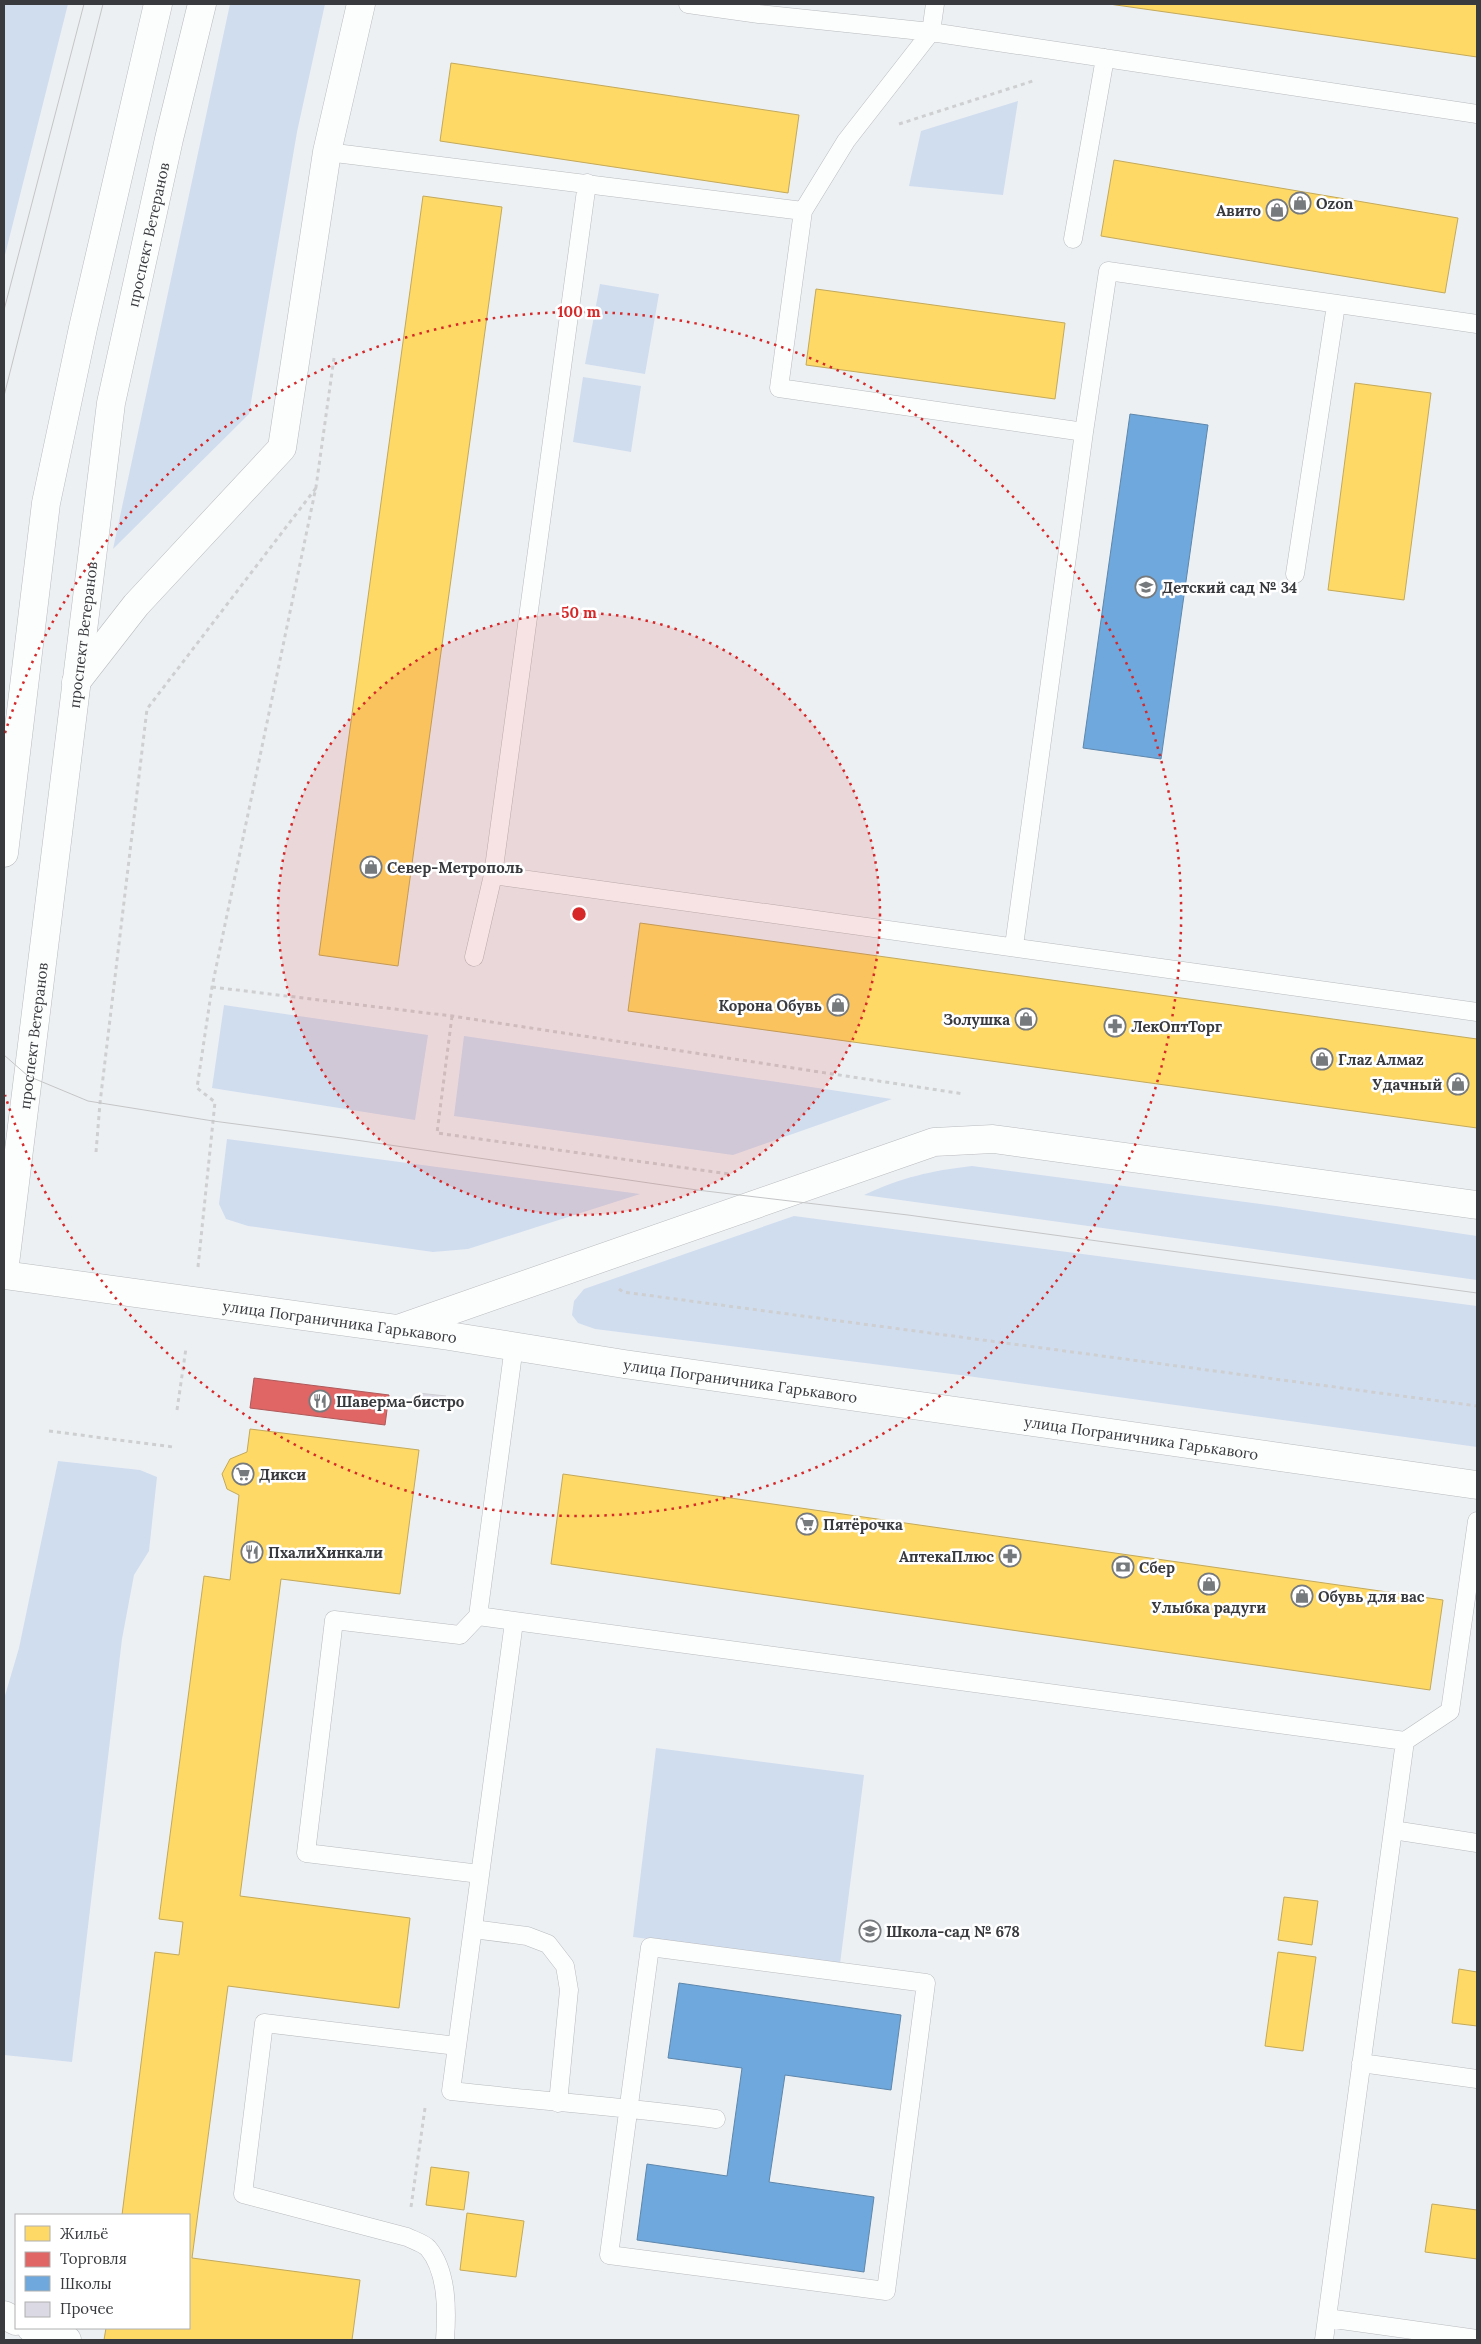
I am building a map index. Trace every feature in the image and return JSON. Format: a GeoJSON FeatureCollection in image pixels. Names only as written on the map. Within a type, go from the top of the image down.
{"type":"FeatureCollection","features":[{"type":"Feature","properties":{"kind":"street"},"geometry":{"type":"LineString","coordinates":[[4,853],[46,503],[83,328],[158,4]]}},
{"type":"Feature","properties":{"kind":"street","name":"проспект Ветеранов"},"geometry":{"type":"LineString","coordinates":[[4,1274],[111,403],[168,139],[202,4]]}},
{"type":"Feature","properties":{"kind":"street"},"geometry":{"type":"LineString","coordinates":[[76,682],[136,605],[282,448],[326,152],[361,4]]}},
{"type":"Feature","properties":{"kind":"street"},"geometry":{"type":"LineString","coordinates":[[398,1329],[934,1142],[993,1140],[1477,1205]]}},
{"type":"Feature","properties":{"kind":"street","name":"улица Пограничника Гарькавого"},"geometry":{"type":"LineString","coordinates":[[4,1274],[398,1329],[654,1369],[1477,1485]]}},
{"type":"Feature","properties":{"kind":"street"},"geometry":{"type":"LineString","coordinates":[[34,2329],[67,2340]]}},
{"type":"Feature","properties":{"kind":"lane"},"geometry":{"type":"LineString","coordinates":[[688,4],[759,9],[931,32],[1477,114]]}},
{"type":"Feature","properties":{"kind":"lane"},"geometry":{"type":"LineString","coordinates":[[935,4],[931,32],[846,141],[803,211],[779,388],[1084,432]]}},
{"type":"Feature","properties":{"kind":"lane"},"geometry":{"type":"LineString","coordinates":[[1073,239],[1104,58]]}},
{"type":"Feature","properties":{"kind":"lane"},"geometry":{"type":"LineString","coordinates":[[326,152],[803,211]]}},
{"type":"Feature","properties":{"kind":"lane"},"geometry":{"type":"LineString","coordinates":[[474,957],[493,875],[587,183]]}},
{"type":"Feature","properties":{"kind":"lane"},"geometry":{"type":"LineString","coordinates":[[1014,946],[1084,432],[1108,271],[1477,324]]}},
{"type":"Feature","properties":{"kind":"lane"},"geometry":{"type":"LineString","coordinates":[[1295,574],[1336,305]]}},
{"type":"Feature","properties":{"kind":"lane"},"geometry":{"type":"LineString","coordinates":[[493,875],[1014,946],[1477,1012]]}},
{"type":"Feature","properties":{"kind":"lane"},"geometry":{"type":"LineString","coordinates":[[480,1874],[306,1853],[334,1620],[460,1635],[478,1616],[514,1346]]}},
{"type":"Feature","properties":{"kind":"lane"},"geometry":{"type":"LineString","coordinates":[[478,1616],[1405,1741],[1450,1711],[1477,1521]]}},
{"type":"Feature","properties":{"kind":"lane"},"geometry":{"type":"LineString","coordinates":[[514,1622],[451,2091],[558,2103],[628,2107],[716,2119]]}},
{"type":"Feature","properties":{"kind":"lane"},"geometry":{"type":"LineString","coordinates":[[1324,2340],[1405,1741]]}},
{"type":"Feature","properties":{"kind":"lane"},"geometry":{"type":"LineString","coordinates":[[1392,1830],[1477,1842]]}},
{"type":"Feature","properties":{"kind":"lane"},"geometry":{"type":"LineString","coordinates":[[473,1929],[527,1936],[548,1944],[566,1966],[569,1990],[558,2103]]}},
{"type":"Feature","properties":{"kind":"lane"},"geometry":{"type":"LineString","coordinates":[[650,1947],[926,1983],[886,2291],[609,2255],[628,2107],[650,1947]]}},
{"type":"Feature","properties":{"kind":"lane"},"geometry":{"type":"LineString","coordinates":[[445,2340],[446,2313],[442,2277],[428,2248],[407,2237],[243,2194],[264,2023],[457,2046]]}},
{"type":"Feature","properties":{"kind":"lane"},"geometry":{"type":"LineString","coordinates":[[1361,2063],[1477,2079]]}},
{"type":"Feature","properties":{"kind":"lane"},"geometry":{"type":"LineString","coordinates":[[1327,2318],[1477,2338]]}},
{"type":"Feature","properties":{"kind":"path"},"geometry":{"type":"LineString","coordinates":[[846,141],[1040,79]]}},
{"type":"Feature","properties":{"kind":"path"},"geometry":{"type":"LineString","coordinates":[[197,1270],[215,1102],[197,1088],[212,987],[316,487],[335,351]]}},
{"type":"Feature","properties":{"kind":"path"},"geometry":{"type":"LineString","coordinates":[[96,1152],[100,1103],[147,709],[316,487]]}},
{"type":"Feature","properties":{"kind":"path"},"geometry":{"type":"LineString","coordinates":[[212,987],[452,1016],[964,1094]]}},
{"type":"Feature","properties":{"kind":"path"},"geometry":{"type":"LineString","coordinates":[[452,1016],[437,1133],[738,1176]]}},
{"type":"Feature","properties":{"kind":"path"},"geometry":{"type":"LineString","coordinates":[[616,1288],[622,1292],[1477,1406]]}},
{"type":"Feature","properties":{"kind":"path"},"geometry":{"type":"LineString","coordinates":[[177,1410],[186,1348]]}},
{"type":"Feature","properties":{"kind":"path"},"geometry":{"type":"LineString","coordinates":[[49,1430],[173,1447]]}},
{"type":"Feature","properties":{"kind":"path"},"geometry":{"type":"LineString","coordinates":[[407,2237],[424,2108],[449,2110],[451,2091]]}},
{"type":"Feature","properties":{"kind":"shaded area"},"geometry":{"type":"Polygon","coordinates":[[[4,4],[68,4],[4,259],[4,4]]]}},
{"type":"Feature","properties":{"kind":"shaded area"},"geometry":{"type":"Polygon","coordinates":[[[230,4],[325,4],[297,132],[249,414],[113,549],[230,4]]]}},
{"type":"Feature","properties":{"kind":"shaded area"},"geometry":{"type":"Polygon","coordinates":[[[1018,101],[1003,195],[909,186],[921,131],[1018,101]]]}},
{"type":"Feature","properties":{"kind":"shaded area"},"geometry":{"type":"Polygon","coordinates":[[[600,284],[659,294],[645,374],[585,364],[600,284]]]}},
{"type":"Feature","properties":{"kind":"shaded area"},"geometry":{"type":"Polygon","coordinates":[[[583,377],[641,386],[631,452],[573,442],[583,377]]]}},
{"type":"Feature","properties":{"kind":"shaded area"},"geometry":{"type":"Polygon","coordinates":[[[224,1005],[428,1035],[415,1120],[212,1088],[224,1005]]]}},
{"type":"Feature","properties":{"kind":"shaded area"},"geometry":{"type":"Polygon","coordinates":[[[464,1036],[892,1099],[733,1155],[454,1116],[464,1036]]]}},
{"type":"Feature","properties":{"kind":"shaded area"},"geometry":{"type":"Polygon","coordinates":[[[227,1139],[640,1194],[468,1249],[433,1252],[248,1226],[226,1219],[219,1204],[227,1139]]]}},
{"type":"Feature","properties":{"kind":"shaded area"},"geometry":{"type":"Polygon","coordinates":[[[972,1166],[1276,1206],[1477,1236],[1477,1280],[864,1195],[917,1176],[972,1166]]]}},
{"type":"Feature","properties":{"kind":"shaded area"},"geometry":{"type":"Polygon","coordinates":[[[794,1216],[1477,1306],[1477,1447],[960,1375],[595,1329],[578,1323],[572,1315],[574,1301],[584,1289],[794,1216]]]}},
{"type":"Feature","properties":{"kind":"shaded area"},"geometry":{"type":"Polygon","coordinates":[[[58,1461],[140,1470],[157,1477],[149,1551],[134,1575],[122,1639],[72,2062],[4,2055],[4,1699],[19,1648],[58,1461]]]}},
{"type":"Feature","properties":{"kind":"shaded area"},"geometry":{"type":"Polygon","coordinates":[[[656,1748],[864,1775],[840,1964],[633,1937],[656,1748]]]}},
{"type":"Feature","properties":{"kind":"building: Жильё"},"geometry":{"type":"Polygon","coordinates":[[[1109,4],[1477,4],[1477,57],[1222,20],[1109,4]]]}},
{"type":"Feature","properties":{"kind":"building: Жильё"},"geometry":{"type":"Polygon","coordinates":[[[451,63],[799,115],[788,193],[440,141],[451,63]]]}},
{"type":"Feature","properties":{"kind":"building: Жильё"},"geometry":{"type":"Polygon","coordinates":[[[1114,160],[1458,218],[1445,293],[1101,236],[1114,160]]]}},
{"type":"Feature","properties":{"kind":"building: Жильё"},"geometry":{"type":"Polygon","coordinates":[[[423,196],[502,207],[398,966],[319,955],[423,196]]]}},
{"type":"Feature","properties":{"kind":"building: Жильё"},"geometry":{"type":"Polygon","coordinates":[[[816,289],[1065,323],[1055,399],[806,365],[816,289]]]}},
{"type":"Feature","properties":{"kind":"building: Жильё"},"geometry":{"type":"Polygon","coordinates":[[[1355,383],[1431,393],[1404,600],[1328,590],[1355,383]]]}},
{"type":"Feature","properties":{"kind":"building: Жильё"},"geometry":{"type":"Polygon","coordinates":[[[640,923],[1477,1039],[1477,1128],[628,1011],[640,923]]]}},
{"type":"Feature","properties":{"kind":"building: Жильё"},"geometry":{"type":"Polygon","coordinates":[[[250,1429],[419,1450],[400,1594],[281,1579],[240,1896],[410,1918],[399,2008],[228,1986],[192,2258],[360,2280],[352,2340],[104,2340],[106,2329],[190,2329],[190,2214],[122,2214],[155,1952],[179,1955],[183,1922],[159,1919],[204,1576],[230,1580],[239,1495],[227,1489],[222,1474],[230,1459],[247,1452],[250,1429]]]}},
{"type":"Feature","properties":{"kind":"building: Жильё"},"geometry":{"type":"Polygon","coordinates":[[[563,1474],[1443,1600],[1430,1690],[551,1564],[563,1474]]]}},
{"type":"Feature","properties":{"kind":"building: Жильё"},"geometry":{"type":"Polygon","coordinates":[[[1284,1897],[1318,1901],[1312,1945],[1278,1940],[1284,1897]]]}},
{"type":"Feature","properties":{"kind":"building: Жильё"},"geometry":{"type":"Polygon","coordinates":[[[1278,1952],[1316,1957],[1303,2051],[1265,2046],[1278,1952]]]}},
{"type":"Feature","properties":{"kind":"building: Жильё"},"geometry":{"type":"Polygon","coordinates":[[[1459,1969],[1477,1972],[1477,2026],[1452,2023],[1459,1969]]]}},
{"type":"Feature","properties":{"kind":"building: Жильё"},"geometry":{"type":"Polygon","coordinates":[[[431,2167],[469,2172],[464,2210],[426,2205],[431,2167]]]}},
{"type":"Feature","properties":{"kind":"building: Жильё"},"geometry":{"type":"Polygon","coordinates":[[[1432,2204],[1477,2210],[1477,2259],[1425,2252],[1432,2204]]]}},
{"type":"Feature","properties":{"kind":"building: Жильё"},"geometry":{"type":"Polygon","coordinates":[[[467,2213],[524,2221],[516,2277],[460,2270],[467,2213]]]}},
{"type":"Feature","properties":{"kind":"building: Торговля"},"geometry":{"type":"Polygon","coordinates":[[[254,1378],[389,1395],[385,1425],[250,1408],[254,1378]]]}},
{"type":"Feature","properties":{"kind":"building: Школы","name":"Детский сад № 34"},"geometry":{"type":"Polygon","coordinates":[[[1130,414],[1208,425],[1161,759],[1083,748],[1130,414]]]}},
{"type":"Feature","properties":{"kind":"building: Школы"},"geometry":{"type":"Polygon","coordinates":[[[679,1983],[901,2015],[891,2090],[785,2075],[769,2182],[874,2197],[864,2272],[637,2240],[647,2164],[727,2176],[742,2068],[668,2058],[679,1983]]]}},
{"type":"Feature","properties":{"kind":"building: Прочее"},"geometry":{"type":"Polygon","coordinates":[[[418,1393],[446,1396],[444,1408],[416,1403],[418,1393]]]}},
{"type":"Feature","properties":{"kind":"tram line"},"geometry":{"type":"LineString","coordinates":[[4,310],[84,4]]}},
{"type":"Feature","properties":{"kind":"tram line"},"geometry":{"type":"LineString","coordinates":[[4,396],[103,4]]}},
{"type":"Feature","properties":{"kind":"tram line"},"geometry":{"type":"LineString","coordinates":[[4,1055],[28,1076],[88,1101],[213,1121],[697,1190],[908,1215],[1477,1293]]}},
{"type":"Feature","properties":{"kind":"place","name":"Ozon"},"geometry":{"type":"Point","coordinates":[1300,203]}},
{"type":"Feature","properties":{"kind":"place","name":"Авито"},"geometry":{"type":"Point","coordinates":[1277,210]}},
{"type":"Feature","properties":{"kind":"place","name":"Детский сад № 34"},"geometry":{"type":"Point","coordinates":[1146,587]}},
{"type":"Feature","properties":{"kind":"place","name":"Север-Метрополь"},"geometry":{"type":"Point","coordinates":[371,867]}},
{"type":"Feature","properties":{"kind":"place","name":"Корона Обувь"},"geometry":{"type":"Point","coordinates":[838,1005]}},
{"type":"Feature","properties":{"kind":"place","name":"Золушка"},"geometry":{"type":"Point","coordinates":[1026,1019]}},
{"type":"Feature","properties":{"kind":"place","name":"ЛекОптТорг"},"geometry":{"type":"Point","coordinates":[1115,1026]}},
{"type":"Feature","properties":{"kind":"place","name":"Глаz Алмаz"},"geometry":{"type":"Point","coordinates":[1322,1059]}},
{"type":"Feature","properties":{"kind":"place","name":"Удачный"},"geometry":{"type":"Point","coordinates":[1458,1084]}},
{"type":"Feature","properties":{"kind":"place","name":"Шаверма-бистро"},"geometry":{"type":"Point","coordinates":[320,1401]}},
{"type":"Feature","properties":{"kind":"place","name":"Дикси"},"geometry":{"type":"Point","coordinates":[243,1474]}},
{"type":"Feature","properties":{"kind":"place","name":"Пятёрочка"},"geometry":{"type":"Point","coordinates":[807,1524]}},
{"type":"Feature","properties":{"kind":"place","name":"ПхалиХинкали"},"geometry":{"type":"Point","coordinates":[252,1552]}},
{"type":"Feature","properties":{"kind":"place","name":"АптекаПлюс"},"geometry":{"type":"Point","coordinates":[1010,1556]}},
{"type":"Feature","properties":{"kind":"place","name":"Сбер"},"geometry":{"type":"Point","coordinates":[1123,1567]}},
{"type":"Feature","properties":{"kind":"place","name":"Улыбка радуги"},"geometry":{"type":"Point","coordinates":[1209,1584]}},
{"type":"Feature","properties":{"kind":"place","name":"Обувь для вас"},"geometry":{"type":"Point","coordinates":[1302,1596]}},
{"type":"Feature","properties":{"kind":"place","name":"Школа-сад № 678"},"geometry":{"type":"Point","coordinates":[870,1931]}}]}
